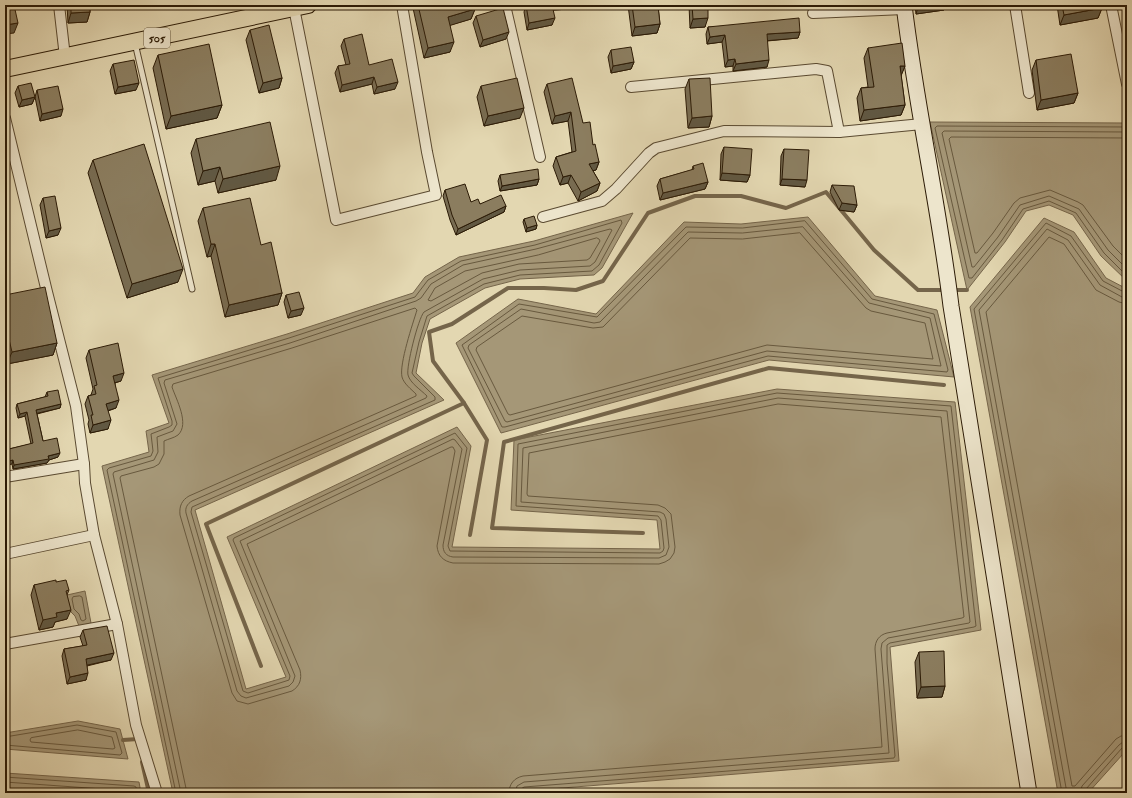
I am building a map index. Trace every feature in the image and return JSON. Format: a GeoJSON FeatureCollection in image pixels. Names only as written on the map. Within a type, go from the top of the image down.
{"type":"FeatureCollection","features":[{"type":"Feature","properties":{"kind":"main road","name":"505"},"geometry":{"type":"LineString","coordinates":[[5,69],[301,6]]}},
{"type":"Feature","properties":{"kind":"main road"},"geometry":{"type":"LineString","coordinates":[[904,7],[1029,793]]}},
{"type":"Feature","properties":{"kind":"street"},"geometry":{"type":"LineString","coordinates":[[59,5],[65,57]]}},
{"type":"Feature","properties":{"kind":"street"},"geometry":{"type":"LineString","coordinates":[[301,6],[336,220],[436,195],[427,152],[402,5]]}},
{"type":"Feature","properties":{"kind":"street"},"geometry":{"type":"LineString","coordinates":[[505,5],[540,156]]}},
{"type":"Feature","properties":{"kind":"street"},"geometry":{"type":"LineString","coordinates":[[1015,5],[1029,93]]}},
{"type":"Feature","properties":{"kind":"street"},"geometry":{"type":"LineString","coordinates":[[1111,5],[1127,84]]}},
{"type":"Feature","properties":{"kind":"street"},"geometry":{"type":"LineString","coordinates":[[813,13],[904,7]]}},
{"type":"Feature","properties":{"kind":"street"},"geometry":{"type":"LineString","coordinates":[[631,87],[816,69],[827,71],[839,132]]}},
{"type":"Feature","properties":{"kind":"street"},"geometry":{"type":"LineString","coordinates":[[5,118],[43,292],[76,406],[84,464],[85,483],[94,535],[117,624],[136,725],[157,793]]}},
{"type":"Feature","properties":{"kind":"street"},"geometry":{"type":"LineString","coordinates":[[543,217],[602,201],[616,189],[648,153],[656,148],[724,131],[839,132],[922,124]]}},
{"type":"Feature","properties":{"kind":"street"},"geometry":{"type":"LineString","coordinates":[[5,477],[84,464]]}},
{"type":"Feature","properties":{"kind":"street"},"geometry":{"type":"LineString","coordinates":[[5,554],[94,535]]}},
{"type":"Feature","properties":{"kind":"street"},"geometry":{"type":"LineString","coordinates":[[5,644],[117,624]]}},
{"type":"Feature","properties":{"kind":"lane"},"geometry":{"type":"LineString","coordinates":[[135,42],[192,289]]}},
{"type":"Feature","properties":{"kind":"water"},"geometry":{"type":"Polygon","coordinates":[[[930,122],[1127,123],[1127,281],[1101,256],[1073,215],[1049,205],[1026,211],[1005,242],[967,290],[930,122]]]}},
{"type":"Feature","properties":{"kind":"water"},"geometry":{"type":"Polygon","coordinates":[[[633,213],[602,268],[594,275],[520,279],[485,288],[430,319],[422,343],[416,373],[444,400],[195,510],[246,689],[286,677],[227,537],[457,427],[471,446],[452,547],[660,549],[657,520],[511,510],[514,440],[777,389],[955,402],[981,630],[890,647],[899,761],[500,793],[173,793],[102,466],[149,452],[146,431],[169,423],[152,375],[287,334],[413,293],[425,277],[459,257],[534,241],[633,213]]]}},
{"type":"Feature","properties":{"kind":"water"},"geometry":{"type":"Polygon","coordinates":[[[808,217],[875,296],[937,310],[954,377],[769,360],[501,433],[456,343],[518,299],[596,314],[684,222],[741,224],[808,217]]]}},
{"type":"Feature","properties":{"kind":"water"},"geometry":{"type":"Polygon","coordinates":[[[1044,218],[1074,232],[1106,278],[1127,289],[1127,748],[1088,793],[1058,793],[970,307],[1044,218]]]}},
{"type":"Feature","properties":{"kind":"water"},"geometry":{"type":"Polygon","coordinates":[[[85,591],[91,623],[79,626],[75,616],[71,612],[67,595],[85,591]]]}},
{"type":"Feature","properties":{"kind":"water"},"geometry":{"type":"Polygon","coordinates":[[[78,721],[120,729],[128,759],[5,749],[5,733],[78,721]]]}},
{"type":"Feature","properties":{"kind":"water"},"geometry":{"type":"Polygon","coordinates":[[[5,773],[139,782],[141,793],[5,793],[5,773]]]}},
{"type":"Feature","properties":{"kind":"building"},"geometry":{"type":"Polygon","coordinates":[[[5,5],[14,5],[18,23],[5,25],[5,5]]]}},
{"type":"Feature","properties":{"kind":"building"},"geometry":{"type":"Polygon","coordinates":[[[71,5],[90,5],[90,12],[71,13],[71,5]]]}},
{"type":"Feature","properties":{"kind":"building"},"geometry":{"type":"Polygon","coordinates":[[[418,5],[474,5],[475,9],[448,17],[454,42],[428,48],[418,5]]]}},
{"type":"Feature","properties":{"kind":"building"},"geometry":{"type":"Polygon","coordinates":[[[526,5],[552,5],[555,18],[529,23],[526,5]]]}},
{"type":"Feature","properties":{"kind":"building"},"geometry":{"type":"Polygon","coordinates":[[[632,5],[658,5],[660,24],[635,27],[632,5]]]}},
{"type":"Feature","properties":{"kind":"building"},"geometry":{"type":"Polygon","coordinates":[[[692,5],[708,5],[708,18],[693,19],[692,5]]]}},
{"type":"Feature","properties":{"kind":"building"},"geometry":{"type":"Polygon","coordinates":[[[918,5],[933,5],[918,7],[918,5]]]}},
{"type":"Feature","properties":{"kind":"building"},"geometry":{"type":"Polygon","coordinates":[[[1062,5],[1101,5],[1102,8],[1064,15],[1062,5]]]}},
{"type":"Feature","properties":{"kind":"building"},"geometry":{"type":"Polygon","coordinates":[[[503,8],[509,32],[483,40],[476,16],[503,8]]]}},
{"type":"Feature","properties":{"kind":"building"},"geometry":{"type":"Polygon","coordinates":[[[799,18],[800,32],[767,34],[769,60],[736,64],[735,59],[728,60],[725,35],[710,37],[708,27],[799,18]]]}},
{"type":"Feature","properties":{"kind":"building"},"geometry":{"type":"Polygon","coordinates":[[[269,25],[282,78],[263,83],[250,30],[269,25]]]}},
{"type":"Feature","properties":{"kind":"building"},"geometry":{"type":"Polygon","coordinates":[[[362,34],[369,65],[392,59],[398,82],[377,87],[374,77],[342,85],[338,66],[350,64],[344,39],[362,34]]]}},
{"type":"Feature","properties":{"kind":"building"},"geometry":{"type":"Polygon","coordinates":[[[902,43],[905,66],[900,66],[905,105],[864,110],[861,88],[874,87],[868,48],[902,43]]]}},
{"type":"Feature","properties":{"kind":"building"},"geometry":{"type":"Polygon","coordinates":[[[209,44],[222,105],[171,116],[158,55],[209,44]]]}},
{"type":"Feature","properties":{"kind":"building"},"geometry":{"type":"Polygon","coordinates":[[[631,47],[634,62],[613,66],[611,50],[631,47]]]}},
{"type":"Feature","properties":{"kind":"building"},"geometry":{"type":"Polygon","coordinates":[[[1071,54],[1078,93],[1041,100],[1036,60],[1071,54]]]}},
{"type":"Feature","properties":{"kind":"building"},"geometry":{"type":"Polygon","coordinates":[[[134,60],[139,83],[118,87],[113,64],[134,60]]]}},
{"type":"Feature","properties":{"kind":"building"},"geometry":{"type":"Polygon","coordinates":[[[517,78],[524,108],[488,116],[481,86],[517,78]]]}},
{"type":"Feature","properties":{"kind":"building"},"geometry":{"type":"Polygon","coordinates":[[[572,78],[583,123],[590,122],[593,145],[595,144],[599,162],[589,164],[600,183],[581,192],[571,175],[563,177],[556,157],[576,151],[571,112],[555,116],[547,84],[572,78]]]}},
{"type":"Feature","properties":{"kind":"building"},"geometry":{"type":"Polygon","coordinates":[[[710,78],[712,116],[692,118],[689,79],[710,78]]]}},
{"type":"Feature","properties":{"kind":"building"},"geometry":{"type":"Polygon","coordinates":[[[31,83],[35,97],[22,100],[18,86],[31,83]]]}},
{"type":"Feature","properties":{"kind":"building"},"geometry":{"type":"Polygon","coordinates":[[[58,86],[63,109],[42,114],[37,90],[58,86]]]}},
{"type":"Feature","properties":{"kind":"building"},"geometry":{"type":"Polygon","coordinates":[[[270,122],[280,166],[223,179],[220,167],[203,171],[196,139],[270,122]]]}},
{"type":"Feature","properties":{"kind":"building"},"geometry":{"type":"Polygon","coordinates":[[[144,144],[183,269],[132,284],[93,160],[144,144]]]}},
{"type":"Feature","properties":{"kind":"building"},"geometry":{"type":"Polygon","coordinates":[[[724,147],[752,149],[750,175],[722,173],[724,147]]]}},
{"type":"Feature","properties":{"kind":"building"},"geometry":{"type":"Polygon","coordinates":[[[784,149],[809,150],[807,180],[782,179],[784,149]]]}},
{"type":"Feature","properties":{"kind":"building"},"geometry":{"type":"Polygon","coordinates":[[[703,163],[708,182],[663,193],[660,179],[694,169],[693,166],[703,163]]]}},
{"type":"Feature","properties":{"kind":"building"},"geometry":{"type":"Polygon","coordinates":[[[538,169],[539,179],[502,186],[500,175],[538,169]]]}},
{"type":"Feature","properties":{"kind":"building"},"geometry":{"type":"Polygon","coordinates":[[[465,184],[471,202],[478,199],[480,204],[501,195],[506,206],[458,229],[452,215],[445,190],[465,184]]]}},
{"type":"Feature","properties":{"kind":"building"},"geometry":{"type":"Polygon","coordinates":[[[832,185],[854,186],[857,205],[842,203],[832,185]]]}},
{"type":"Feature","properties":{"kind":"building"},"geometry":{"type":"Polygon","coordinates":[[[55,196],[61,228],[49,231],[43,198],[55,196]]]}},
{"type":"Feature","properties":{"kind":"building"},"geometry":{"type":"Polygon","coordinates":[[[250,198],[261,245],[271,242],[282,293],[229,305],[215,244],[211,244],[203,208],[250,198]]]}},
{"type":"Feature","properties":{"kind":"building"},"geometry":{"type":"Polygon","coordinates":[[[534,216],[537,225],[527,228],[524,219],[534,216]]]}},
{"type":"Feature","properties":{"kind":"building"},"geometry":{"type":"Polygon","coordinates":[[[45,287],[57,343],[12,352],[8,335],[5,335],[5,295],[45,287]]]}},
{"type":"Feature","properties":{"kind":"building"},"geometry":{"type":"Polygon","coordinates":[[[299,292],[304,308],[291,311],[286,295],[299,292]]]}},
{"type":"Feature","properties":{"kind":"building"},"geometry":{"type":"Polygon","coordinates":[[[118,343],[124,373],[113,376],[119,400],[106,404],[111,420],[93,425],[91,415],[93,415],[88,396],[96,394],[94,386],[97,385],[89,350],[118,343]]]}},
{"type":"Feature","properties":{"kind":"building"},"geometry":{"type":"Polygon","coordinates":[[[58,390],[61,404],[36,410],[43,441],[57,438],[60,453],[48,456],[49,459],[14,465],[13,460],[5,462],[5,448],[9,447],[9,449],[33,443],[27,412],[20,414],[17,404],[48,396],[47,392],[58,390]]]}},
{"type":"Feature","properties":{"kind":"building"},"geometry":{"type":"Polygon","coordinates":[[[56,580],[56,582],[66,580],[69,590],[66,591],[71,610],[56,613],[57,617],[43,620],[34,585],[56,580]]]}},
{"type":"Feature","properties":{"kind":"building"},"geometry":{"type":"Polygon","coordinates":[[[107,626],[114,653],[86,659],[88,673],[70,677],[64,649],[87,645],[83,630],[107,626]]]}},
{"type":"Feature","properties":{"kind":"building"},"geometry":{"type":"Polygon","coordinates":[[[944,651],[945,686],[921,687],[919,652],[944,651]]]}},
{"type":"Feature","properties":{"kind":"waterway"},"geometry":{"type":"LineString","coordinates":[[261,666],[206,524],[464,403],[433,361],[429,332],[452,324],[508,288],[576,290],[603,281],[648,213],[695,196],[741,196],[786,208],[826,192],[874,250],[918,290],[967,290]]}},
{"type":"Feature","properties":{"kind":"waterway"},"geometry":{"type":"LineString","coordinates":[[643,533],[492,528],[504,442],[769,368],[944,385]]}},
{"type":"Feature","properties":{"kind":"waterway"},"geometry":{"type":"LineString","coordinates":[[464,403],[487,440],[470,535]]}},
{"type":"Feature","properties":{"kind":"waterway"},"geometry":{"type":"LineString","coordinates":[[123,740],[138,739],[138,741]]}},
{"type":"Feature","properties":{"kind":"waterway"},"geometry":{"type":"LineString","coordinates":[[142,762],[149,793]]}}]}
